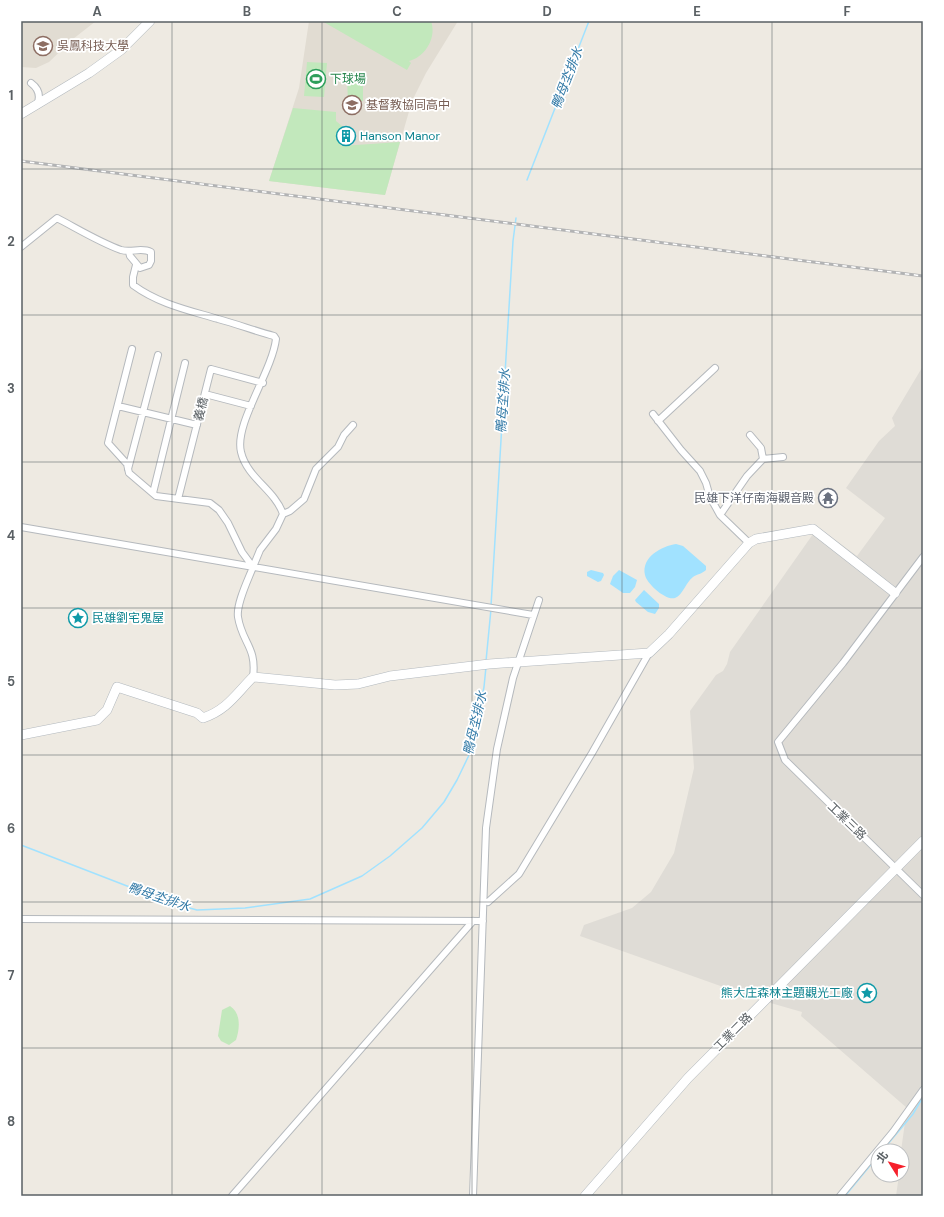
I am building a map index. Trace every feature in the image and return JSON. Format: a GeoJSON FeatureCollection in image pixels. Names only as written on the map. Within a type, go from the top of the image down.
{"type":"FeatureCollection","features":[{"type":"Feature","properties":{"kind":"street"},"geometry":{"type":"LineString","coordinates":[[21,114],[89,73],[121,50],[150,21]]}},
{"type":"Feature","properties":{"kind":"street"},"geometry":{"type":"LineString","coordinates":[[31,83],[38,91],[39,96],[33,107]]}},
{"type":"Feature","properties":{"kind":"street"},"geometry":{"type":"LineString","coordinates":[[21,247],[57,218],[102,242],[130,252],[144,249],[151,252],[151,261],[149,265],[140,268],[130,256],[130,252]]}},
{"type":"Feature","properties":{"kind":"street"},"geometry":{"type":"LineString","coordinates":[[136,265],[133,285],[144,293],[174,307],[274,336],[276,339],[276,345],[262,383],[244,422],[241,439],[241,452],[254,477],[281,506],[283,514]]}},
{"type":"Feature","properties":{"kind":"street"},"geometry":{"type":"LineString","coordinates":[[132,349],[108,443],[127,464],[129,473],[156,496],[210,503],[219,510],[228,523],[242,552],[253,567]]}},
{"type":"Feature","properties":{"kind":"street"},"geometry":{"type":"LineString","coordinates":[[128,469],[158,355]]}},
{"type":"Feature","properties":{"kind":"street"},"geometry":{"type":"LineString","coordinates":[[153,493],[186,363]]}},
{"type":"Feature","properties":{"kind":"street"},"geometry":{"type":"LineString","coordinates":[[658,421],[716,368]]}},
{"type":"Feature","properties":{"kind":"street","name":"義橋"},"geometry":{"type":"LineString","coordinates":[[178,499],[211,370],[262,383]]}},
{"type":"Feature","properties":{"kind":"street"},"geometry":{"type":"LineString","coordinates":[[205,394],[251,406]]}},
{"type":"Feature","properties":{"kind":"street"},"geometry":{"type":"LineString","coordinates":[[118,406],[197,425]]}},
{"type":"Feature","properties":{"kind":"street"},"geometry":{"type":"LineString","coordinates":[[653,414],[681,450],[700,471],[706,483],[710,497],[720,515],[748,543]]}},
{"type":"Feature","properties":{"kind":"street"},"geometry":{"type":"LineString","coordinates":[[21,735],[97,720],[107,710],[117,687],[197,713],[203,718],[215,714],[229,704],[253,677],[255,659],[242,632],[238,616],[244,591],[260,550],[276,529],[283,514],[304,499],[316,469],[338,447],[344,435],[353,425]]}},
{"type":"Feature","properties":{"kind":"street"},"geometry":{"type":"LineString","coordinates":[[750,434],[761,448],[763,459]]}},
{"type":"Feature","properties":{"kind":"street"},"geometry":{"type":"LineString","coordinates":[[720,515],[747,476],[763,459],[783,457]]}},
{"type":"Feature","properties":{"kind":"street"},"geometry":{"type":"LineString","coordinates":[[21,527],[533,615]]}},
{"type":"Feature","properties":{"kind":"street"},"geometry":{"type":"LineString","coordinates":[[488,902],[519,874],[592,754],[649,652],[669,634],[748,543],[756,539],[813,529],[895,592],[923,557]]}},
{"type":"Feature","properties":{"kind":"street","name":"工業三路"},"geometry":{"type":"LineString","coordinates":[[895,592],[843,663],[778,742],[785,760],[923,895]]}},
{"type":"Feature","properties":{"kind":"street"},"geometry":{"type":"LineString","coordinates":[[473,1196],[486,828],[497,749],[518,662],[539,600]]}},
{"type":"Feature","properties":{"kind":"street"},"geometry":{"type":"LineString","coordinates":[[253,677],[335,685],[358,684],[390,676],[489,664],[649,652]]}},
{"type":"Feature","properties":{"kind":"street","name":"工業二路"},"geometry":{"type":"LineString","coordinates":[[586,1196],[688,1078],[923,841]]}},
{"type":"Feature","properties":{"kind":"street"},"geometry":{"type":"LineString","coordinates":[[21,920],[483,921]]}},
{"type":"Feature","properties":{"kind":"street"},"geometry":{"type":"LineString","coordinates":[[232,1196],[326,1091],[472,921]]}},
{"type":"Feature","properties":{"kind":"street"},"geometry":{"type":"LineString","coordinates":[[840,1196],[893,1132],[923,1090]]}},
{"type":"Feature","properties":{"kind":"shaded area","name":"吳鳳科技大學"},"geometry":{"type":"Polygon","coordinates":[[[21,21],[96,21],[73,39],[49,62],[36,68],[21,67],[21,21]]]}},
{"type":"Feature","properties":{"kind":"shaded area","name":"基督教協同高中"},"geometry":{"type":"Polygon","coordinates":[[[309,21],[458,21],[426,73],[412,101],[385,195],[269,181],[299,88],[309,21]]]}},
{"type":"Feature","properties":{"kind":"shaded area"},"geometry":{"type":"Polygon","coordinates":[[[923,366],[923,1196],[896,1196],[898,1183],[910,1183],[910,1143],[902,1143],[907,1108],[801,1016],[802,1012],[757,999],[580,936],[584,925],[632,908],[651,892],[674,853],[694,768],[690,711],[716,675],[723,671],[727,664],[730,652],[818,527],[857,556],[885,518],[846,488],[879,441],[895,426],[892,418],[923,366]]]}},
{"type":"Feature","properties":{"kind":"green space"},"geometry":{"type":"Polygon","coordinates":[[[322,21],[431,21],[432,34],[431,40],[425,51],[415,59],[409,61],[411,63],[407,70],[322,21]]]}},
{"type":"Feature","properties":{"kind":"green space","name":"下球場"},"geometry":{"type":"Polygon","coordinates":[[[307,62],[327,63],[324,97],[304,96],[307,62]]]}},
{"type":"Feature","properties":{"kind":"green space"},"geometry":{"type":"Polygon","coordinates":[[[363,76],[363,101],[348,102],[347,77],[363,76]]]}},
{"type":"Feature","properties":{"kind":"green space"},"geometry":{"type":"Polygon","coordinates":[[[293,108],[336,112],[336,121],[342,126],[341,146],[400,142],[385,195],[269,181],[293,108]]]}},
{"type":"Feature","properties":{"kind":"green space"},"geometry":{"type":"Polygon","coordinates":[[[230,1006],[234,1009],[238,1017],[239,1026],[236,1040],[229,1045],[221,1041],[218,1036],[222,1010],[230,1006]]]}},
{"type":"Feature","properties":{"kind":"water"},"geometry":{"type":"Polygon","coordinates":[[[676,544],[683,546],[706,566],[706,570],[693,577],[678,596],[671,598],[657,591],[649,583],[646,579],[645,569],[649,558],[659,550],[676,544]]]}},
{"type":"Feature","properties":{"kind":"water"},"geometry":{"type":"Polygon","coordinates":[[[591,570],[603,573],[604,575],[601,581],[598,582],[587,576],[587,572],[591,570]]]}},
{"type":"Feature","properties":{"kind":"water"},"geometry":{"type":"Polygon","coordinates":[[[619,570],[637,580],[635,587],[630,593],[623,593],[610,584],[613,576],[619,570]]]}},
{"type":"Feature","properties":{"kind":"water"},"geometry":{"type":"Polygon","coordinates":[[[644,590],[659,604],[659,608],[655,614],[648,612],[635,600],[644,590]]]}},
{"type":"Feature","properties":{"kind":"waterway","name":"鴨母坔排水"},"geometry":{"type":"LineString","coordinates":[[527,180],[589,21]]}},
{"type":"Feature","properties":{"kind":"waterway","name":"鴨母坔排水"},"geometry":{"type":"LineString","coordinates":[[491,606],[513,241],[516,218]]}},
{"type":"Feature","properties":{"kind":"waterway","name":"鴨母坔排水"},"geometry":{"type":"LineString","coordinates":[[486,661],[491,609]]}},
{"type":"Feature","properties":{"kind":"waterway","name":"鴨母坔排水"},"geometry":{"type":"LineString","coordinates":[[21,845],[171,903],[197,910],[245,908],[310,899],[362,876],[390,856],[422,828],[444,802],[471,751],[484,687],[486,667]]}},
{"type":"Feature","properties":{"kind":"waterway"},"geometry":{"type":"LineString","coordinates":[[889,1143],[913,1114],[923,1097]]}},
{"type":"Feature","properties":{"kind":"waterway"},"geometry":{"type":"LineString","coordinates":[[845,1196],[870,1166]]}},
{"type":"Feature","properties":{"kind":"railway"},"geometry":{"type":"LineString","coordinates":[[21,161],[923,276]]}},
{"type":"Feature","properties":{"kind":"place","name":"吳鳳科技大學"},"geometry":{"type":"Point","coordinates":[43,46]}},
{"type":"Feature","properties":{"kind":"place","name":"下球場"},"geometry":{"type":"Point","coordinates":[316,79]}},
{"type":"Feature","properties":{"kind":"place","name":"基督教協同高中"},"geometry":{"type":"Point","coordinates":[352,105]}},
{"type":"Feature","properties":{"kind":"place","name":"Hanson Manor"},"geometry":{"type":"Point","coordinates":[346,136]}},
{"type":"Feature","properties":{"kind":"place","name":"民雄下洋仔南海觀音殿"},"geometry":{"type":"Point","coordinates":[828,498]}},
{"type":"Feature","properties":{"kind":"place","name":"民雄劉宅鬼屋"},"geometry":{"type":"Point","coordinates":[78,618]}},
{"type":"Feature","properties":{"kind":"place","name":"熊大庄森林主題觀光工廠"},"geometry":{"type":"Point","coordinates":[867,993]}}]}
